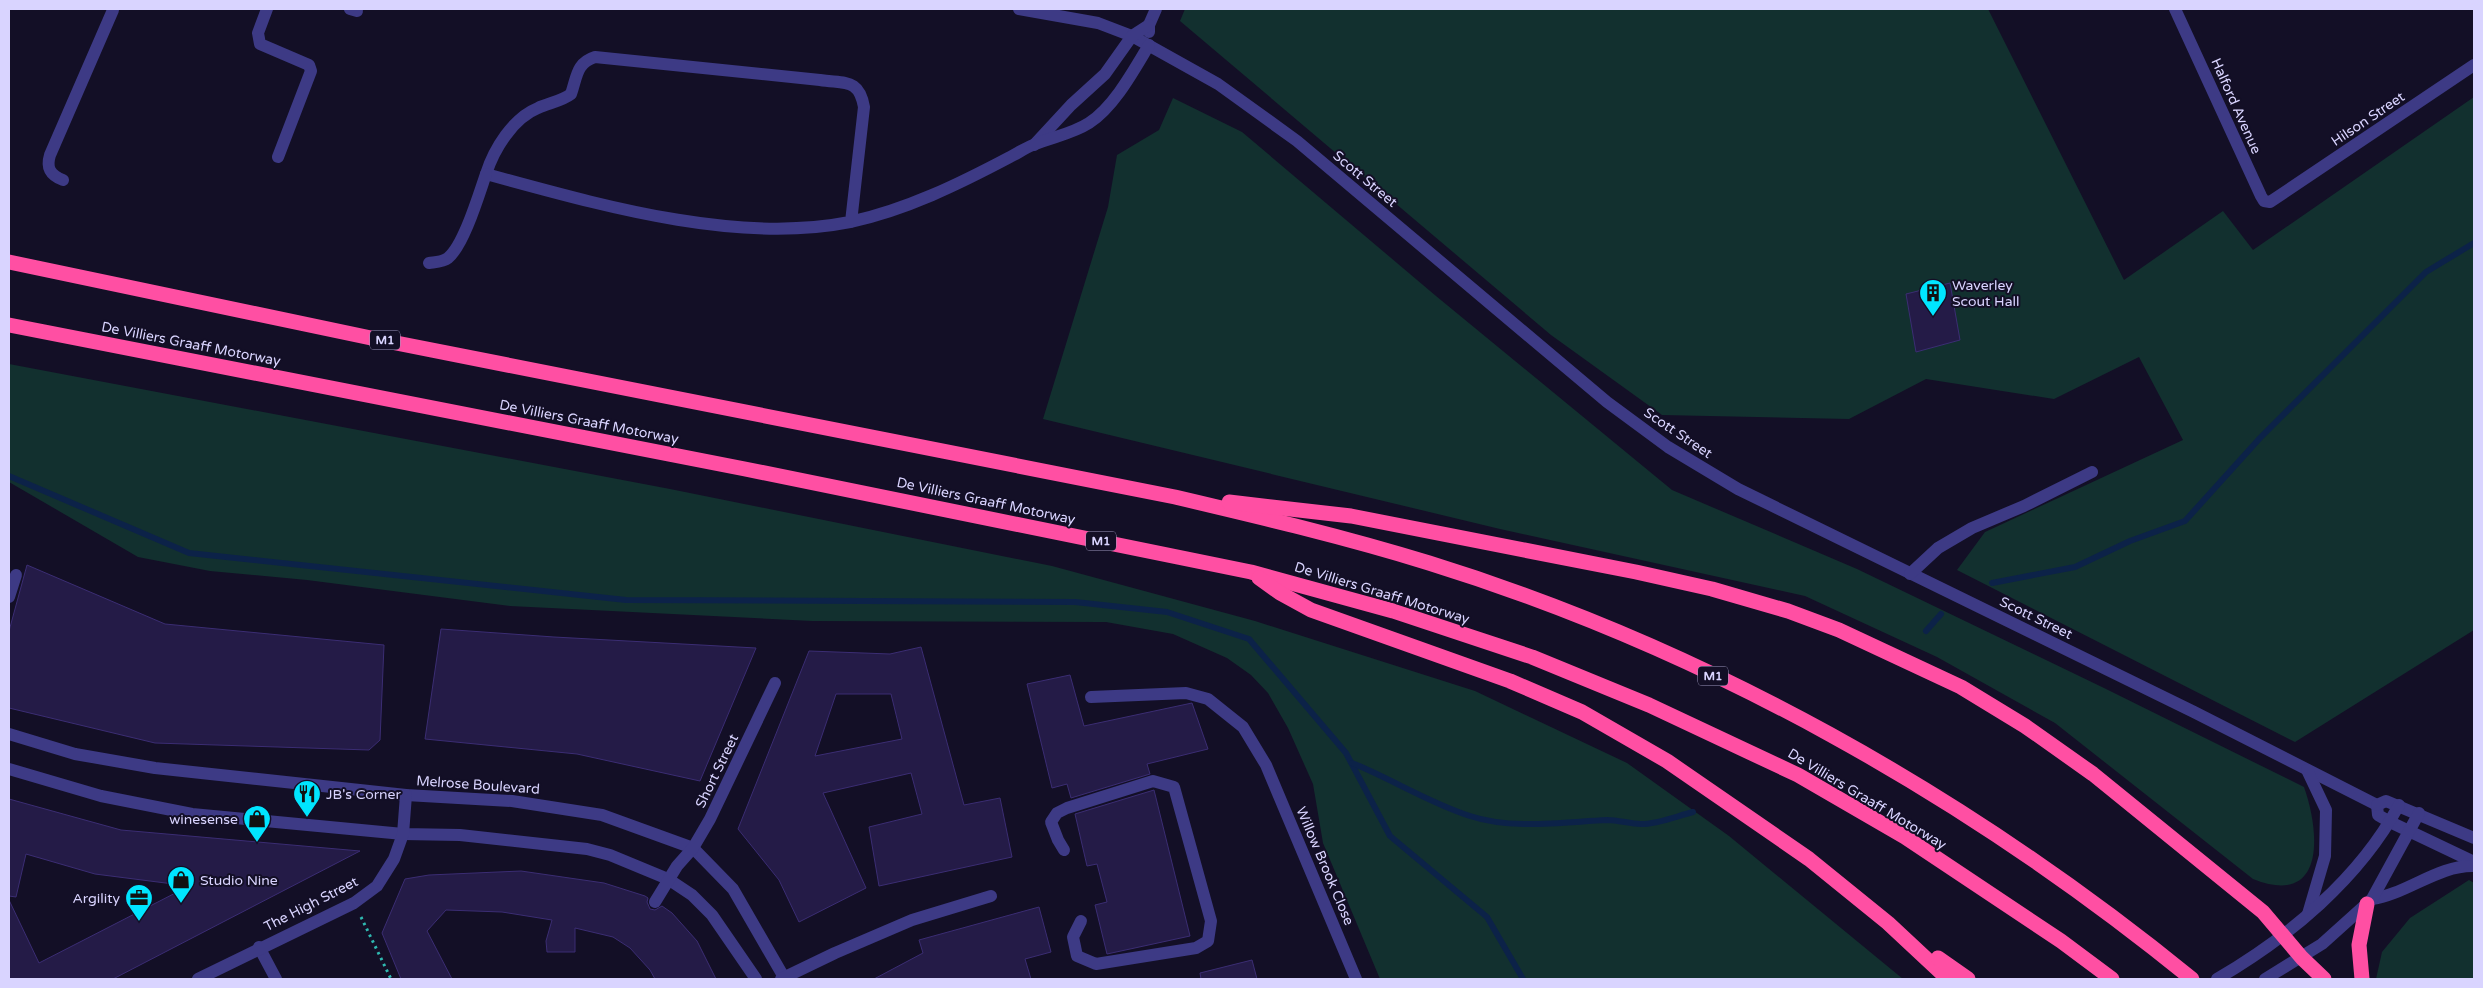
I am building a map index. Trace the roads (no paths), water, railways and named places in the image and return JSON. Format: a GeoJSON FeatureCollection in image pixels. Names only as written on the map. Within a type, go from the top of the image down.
{"type":"FeatureCollection","features":[{"type":"Feature","properties":{"kind":"highway","name":"M1"},"geometry":{"type":"LineString","coordinates":[[9,262],[371,338],[1175,497],[1300,526],[1430,564],[1541,602],[1658,648],[1806,722],[1928,790],[2132,930],[2192,979]]}},
{"type":"Feature","properties":{"kind":"highway","name":"De Villiers Graaff Motorway"},"geometry":{"type":"LineString","coordinates":[[9,325],[745,468],[1251,572],[1393,611],[1532,657],[1650,705],[1798,775],[1913,843],[2061,941],[2112,979]]}},
{"type":"Feature","properties":{"kind":"highway"},"geometry":{"type":"LineString","coordinates":[[1175,497],[1277,506],[1351,516],[1636,572],[1788,611],[1839,630],[1961,687],[2025,726],[2144,813],[2263,912],[2302,958],[2324,979]]}},
{"type":"Feature","properties":{"kind":"highway"},"geometry":{"type":"LineString","coordinates":[[1251,572],[1280,593],[1311,610],[1510,681],[1582,712],[1667,761],[1727,801],[1809,860],[1888,923],[1968,979]]}},
{"type":"Feature","properties":{"kind":"highway"},"geometry":{"type":"LineString","coordinates":[[2362,979],[2359,945],[2370,902]]}},
{"type":"Feature","properties":{"kind":"highway"},"geometry":{"type":"LineString","coordinates":[[1888,923],[1948,979]]}},
{"type":"Feature","properties":{"kind":"street"},"geometry":{"type":"LineString","coordinates":[[267,9],[258,33],[260,44],[302,61],[309,65],[311,71],[278,157]]}},
{"type":"Feature","properties":{"kind":"street","name":"Scott Street"},"geometry":{"type":"LineString","coordinates":[[1019,9],[1098,23],[1132,36],[1218,84],[1297,141],[1556,361],[1668,447],[1738,488],[2194,712],[2377,805]]}},
{"type":"Feature","properties":{"kind":"street"},"geometry":{"type":"LineString","coordinates":[[486,174],[567,196],[729,228],[819,227],[851,222],[930,197],[970,179],[1034,145],[1052,140],[1090,122],[1118,93],[1149,45],[1149,25],[1156,9]]}},
{"type":"Feature","properties":{"kind":"street","name":"Halford Avenue"},"geometry":{"type":"LineString","coordinates":[[2175,9],[2261,196],[2264,201],[2270,202],[2278,198]]}},
{"type":"Feature","properties":{"kind":"street"},"geometry":{"type":"LineString","coordinates":[[63,180],[52,175],[49,169],[50,154],[113,10]]}},
{"type":"Feature","properties":{"kind":"street"},"geometry":{"type":"LineString","coordinates":[[1034,145],[1071,104],[1105,74],[1132,36],[1149,25]]}},
{"type":"Feature","properties":{"kind":"street"},"geometry":{"type":"LineString","coordinates":[[429,263],[440,262],[449,257],[455,249],[466,229],[490,160],[518,122],[537,108],[571,94],[580,66],[586,60],[595,57],[820,80],[850,84],[858,88],[862,93],[864,107],[851,222]]}},
{"type":"Feature","properties":{"kind":"street","name":"Hilson Street"},"geometry":{"type":"LineString","coordinates":[[2278,198],[2474,65]]}},
{"type":"Feature","properties":{"kind":"street"},"geometry":{"type":"LineString","coordinates":[[1910,574],[1938,548],[1972,528],[2024,506],[2092,472]]}},
{"type":"Feature","properties":{"kind":"street"},"geometry":{"type":"LineString","coordinates":[[9,597],[16,575]]}},
{"type":"Feature","properties":{"kind":"street","name":"Short Street"},"geometry":{"type":"LineString","coordinates":[[655,902],[676,866],[693,848],[710,819],[775,683]]}},
{"type":"Feature","properties":{"kind":"street","name":"Willow Brook Close"},"geometry":{"type":"LineString","coordinates":[[1091,697],[1186,693],[1208,699],[1243,727],[1266,765],[1356,979]]}},
{"type":"Feature","properties":{"kind":"street","name":"Melrose Boulevard"},"geometry":{"type":"LineString","coordinates":[[9,734],[75,754],[155,768],[406,795],[512,801],[554,806],[602,815],[693,848],[733,889],[784,979]]}},
{"type":"Feature","properties":{"kind":"street"},"geometry":{"type":"LineString","coordinates":[[9,768],[101,796],[192,814],[403,834],[460,835],[587,849],[634,863],[668,879],[692,895],[712,915],[756,979]]}},
{"type":"Feature","properties":{"kind":"street"},"geometry":{"type":"LineString","coordinates":[[2307,770],[2326,810],[2325,856],[2308,914]]}},
{"type":"Feature","properties":{"kind":"street"},"geometry":{"type":"LineString","coordinates":[[1064,850],[1051,822],[1056,813],[1153,781],[1174,787],[1211,922],[1208,941],[1196,948],[1096,964],[1077,956],[1073,937],[1081,921]]}},
{"type":"Feature","properties":{"kind":"street","name":"The High Street"},"geometry":{"type":"LineString","coordinates":[[198,979],[259,947],[354,903],[377,886],[390,868],[403,834],[406,795]]}},
{"type":"Feature","properties":{"kind":"street","name":"Scott Street"},"geometry":{"type":"LineString","coordinates":[[2377,805],[2386,801],[2399,805]]}},
{"type":"Feature","properties":{"kind":"street","name":"Scott Street"},"geometry":{"type":"LineString","coordinates":[[2377,805],[2378,815],[2390,822]]}},
{"type":"Feature","properties":{"kind":"street"},"geometry":{"type":"LineString","coordinates":[[2217,979],[2262,950],[2308,914],[2337,888],[2384,833],[2399,805],[2474,838]]}},
{"type":"Feature","properties":{"kind":"street"},"geometry":{"type":"LineString","coordinates":[[2265,979],[2322,944],[2370,902],[2419,813]]}},
{"type":"Feature","properties":{"kind":"street"},"geometry":{"type":"LineString","coordinates":[[2390,822],[2474,862]]}},
{"type":"Feature","properties":{"kind":"street"},"geometry":{"type":"LineString","coordinates":[[2370,902],[2391,896],[2430,878],[2465,866],[2474,866]]}},
{"type":"Feature","properties":{"kind":"street"},"geometry":{"type":"LineString","coordinates":[[784,979],[834,953],[912,920],[991,896]]}},
{"type":"Feature","properties":{"kind":"street"},"geometry":{"type":"LineString","coordinates":[[259,947],[276,979]]}},
{"type":"Feature","properties":{"kind":"waterway"},"geometry":{"type":"LineString","coordinates":[[1992,583],[2075,567],[2130,541],[2185,521],[2260,438],[2426,272],[2474,243]]}},
{"type":"Feature","properties":{"kind":"waterway"},"geometry":{"type":"LineString","coordinates":[[9,476],[189,553],[626,600],[1075,602],[1167,612],[1249,639],[1346,753],[1390,836],[1487,917],[1523,979]]}},
{"type":"Feature","properties":{"kind":"waterway"},"geometry":{"type":"LineString","coordinates":[[1926,631],[1941,614]]}},
{"type":"Feature","properties":{"kind":"waterway"},"geometry":{"type":"LineString","coordinates":[[1352,763],[1455,811],[1503,823],[1538,824],[1607,820],[1647,824],[1693,812]]}},
{"type":"Feature","properties":{"kind":"place","name":"Waverley Scout Hall"},"geometry":{"type":"Point","coordinates":[1933,317]}},
{"type":"Feature","properties":{"kind":"place","name":"JB's Corner"},"geometry":{"type":"Point","coordinates":[307,818]}},
{"type":"Feature","properties":{"kind":"place","name":"winesense"},"geometry":{"type":"Point","coordinates":[257,843]}},
{"type":"Feature","properties":{"kind":"place","name":"Studio Nine"},"geometry":{"type":"Point","coordinates":[181,904]}},
{"type":"Feature","properties":{"kind":"place","name":"Argility"},"geometry":{"type":"Point","coordinates":[139,922]}}]}
